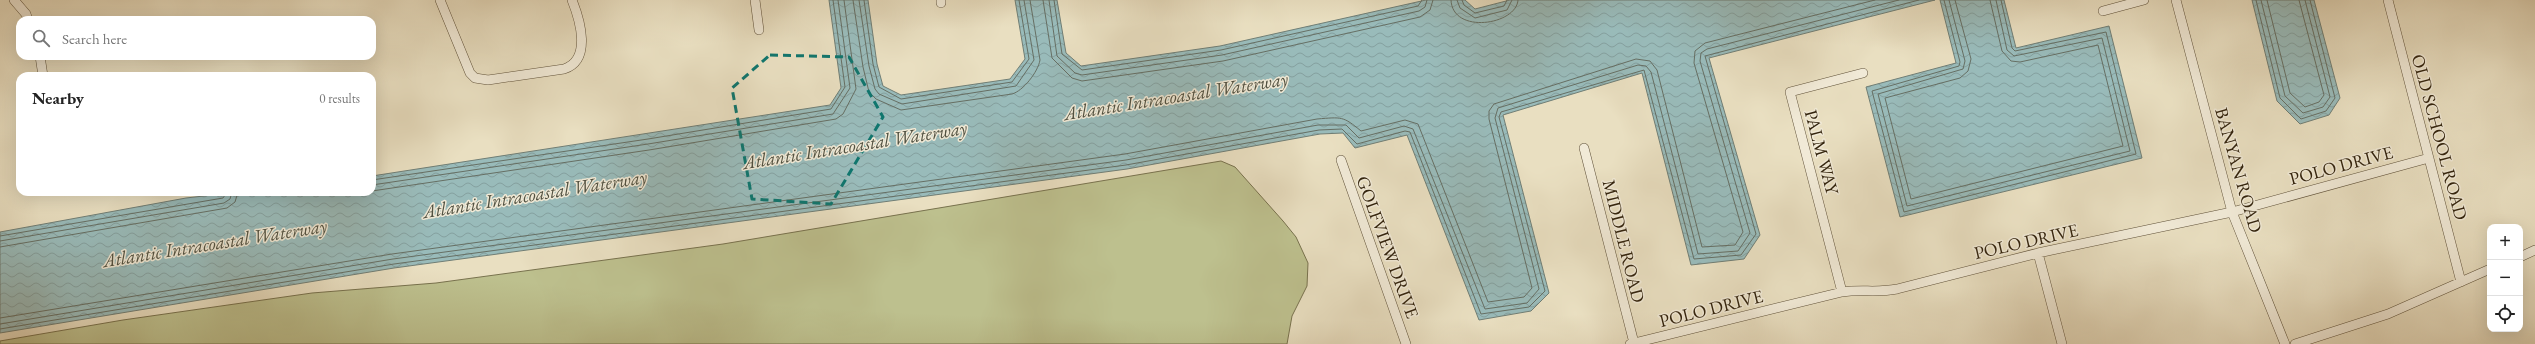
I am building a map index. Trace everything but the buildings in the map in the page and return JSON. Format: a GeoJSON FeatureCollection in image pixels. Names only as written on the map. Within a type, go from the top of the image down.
{"type":"FeatureCollection","features":[{"type":"Feature","properties":{"kind":"street"},"geometry":{"type":"LineString","coordinates":[[14,0],[27,16]]}},
{"type":"Feature","properties":{"kind":"street"},"geometry":{"type":"LineString","coordinates":[[440,0],[466,68],[475,78],[488,80],[564,69],[576,63],[582,52],[577,13],[572,0]]}},
{"type":"Feature","properties":{"kind":"street"},"geometry":{"type":"LineString","coordinates":[[755,0],[759,30]]}},
{"type":"Feature","properties":{"kind":"street"},"geometry":{"type":"LineString","coordinates":[[2103,11],[2144,0]]}},
{"type":"Feature","properties":{"kind":"street","name":"BANYAN ROAD"},"geometry":{"type":"LineString","coordinates":[[2176,0],[2232,212],[2285,344]]}},
{"type":"Feature","properties":{"kind":"street","name":"OLD SCHOOL ROAD"},"geometry":{"type":"LineString","coordinates":[[2388,0],[2461,282]]}},
{"type":"Feature","properties":{"kind":"street"},"geometry":{"type":"LineString","coordinates":[[40,60],[42,72]]}},
{"type":"Feature","properties":{"kind":"street","name":"PALM WAY"},"geometry":{"type":"LineString","coordinates":[[1842,292],[1790,92],[1863,73]]}},
{"type":"Feature","properties":{"kind":"street","name":"MIDDLE ROAD"},"geometry":{"type":"LineString","coordinates":[[1584,148],[1632,344]]}},
{"type":"Feature","properties":{"kind":"street","name":"POLO DRIVE"},"geometry":{"type":"LineString","coordinates":[[1632,344],[1652,341],[1842,292],[1857,289],[1884,291],[1897,289],[2038,253],[2232,212],[2429,158]]}},
{"type":"Feature","properties":{"kind":"street","name":"GOLFVIEW DRIVE"},"geometry":{"type":"LineString","coordinates":[[1340,160],[1406,344]]}},
{"type":"Feature","properties":{"kind":"street"},"geometry":{"type":"LineString","coordinates":[[2523,256],[2535,250]]}},
{"type":"Feature","properties":{"kind":"street"},"geometry":{"type":"LineString","coordinates":[[2038,253],[2062,344]]}},
{"type":"Feature","properties":{"kind":"street"},"geometry":{"type":"LineString","coordinates":[[2295,344],[2388,314],[2487,270]]}},
{"type":"Feature","properties":{"kind":"highlighted area"},"geometry":{"type":"Polygon","coordinates":[[[770,55],[849,57],[883,117],[831,204],[752,199],[732,88],[770,55]]]}},
{"type":"Feature","properties":{"kind":"green space"},"geometry":{"type":"Polygon","coordinates":[[[1221,161],[1235,167],[1283,221],[1296,237],[1308,263],[1307,286],[1292,316],[1287,344],[0,344],[0,341],[123,320],[312,293],[436,283],[723,244],[1221,161]]]}},
{"type":"Feature","properties":{"kind":"water","name":"Atlantic Intracoastal Waterway"},"geometry":{"type":"Polygon","coordinates":[[[829,0],[868,0],[877,64],[883,86],[901,95],[1010,79],[1025,59],[1015,0],[1057,0],[1066,53],[1081,66],[1220,46],[1426,0],[1465,0],[1475,9],[1510,0],[1935,0],[1709,58],[1760,235],[1744,259],[1691,265],[1642,73],[1503,115],[1549,293],[1531,311],[1479,320],[1407,135],[1355,148],[1343,133],[1320,134],[1127,169],[394,268],[0,333],[0,232],[204,196],[376,196],[376,175],[830,105],[841,88],[829,0]]]}},
{"type":"Feature","properties":{"kind":"water"},"geometry":{"type":"Polygon","coordinates":[[[1940,0],[2004,0],[2016,48],[2109,26],[2142,158],[1900,217],[1866,87],[1956,63],[1940,0]]]}},
{"type":"Feature","properties":{"kind":"water"},"geometry":{"type":"Polygon","coordinates":[[[2252,0],[2314,0],[2340,98],[2329,115],[2300,124],[2277,101],[2252,0]]]}}]}
